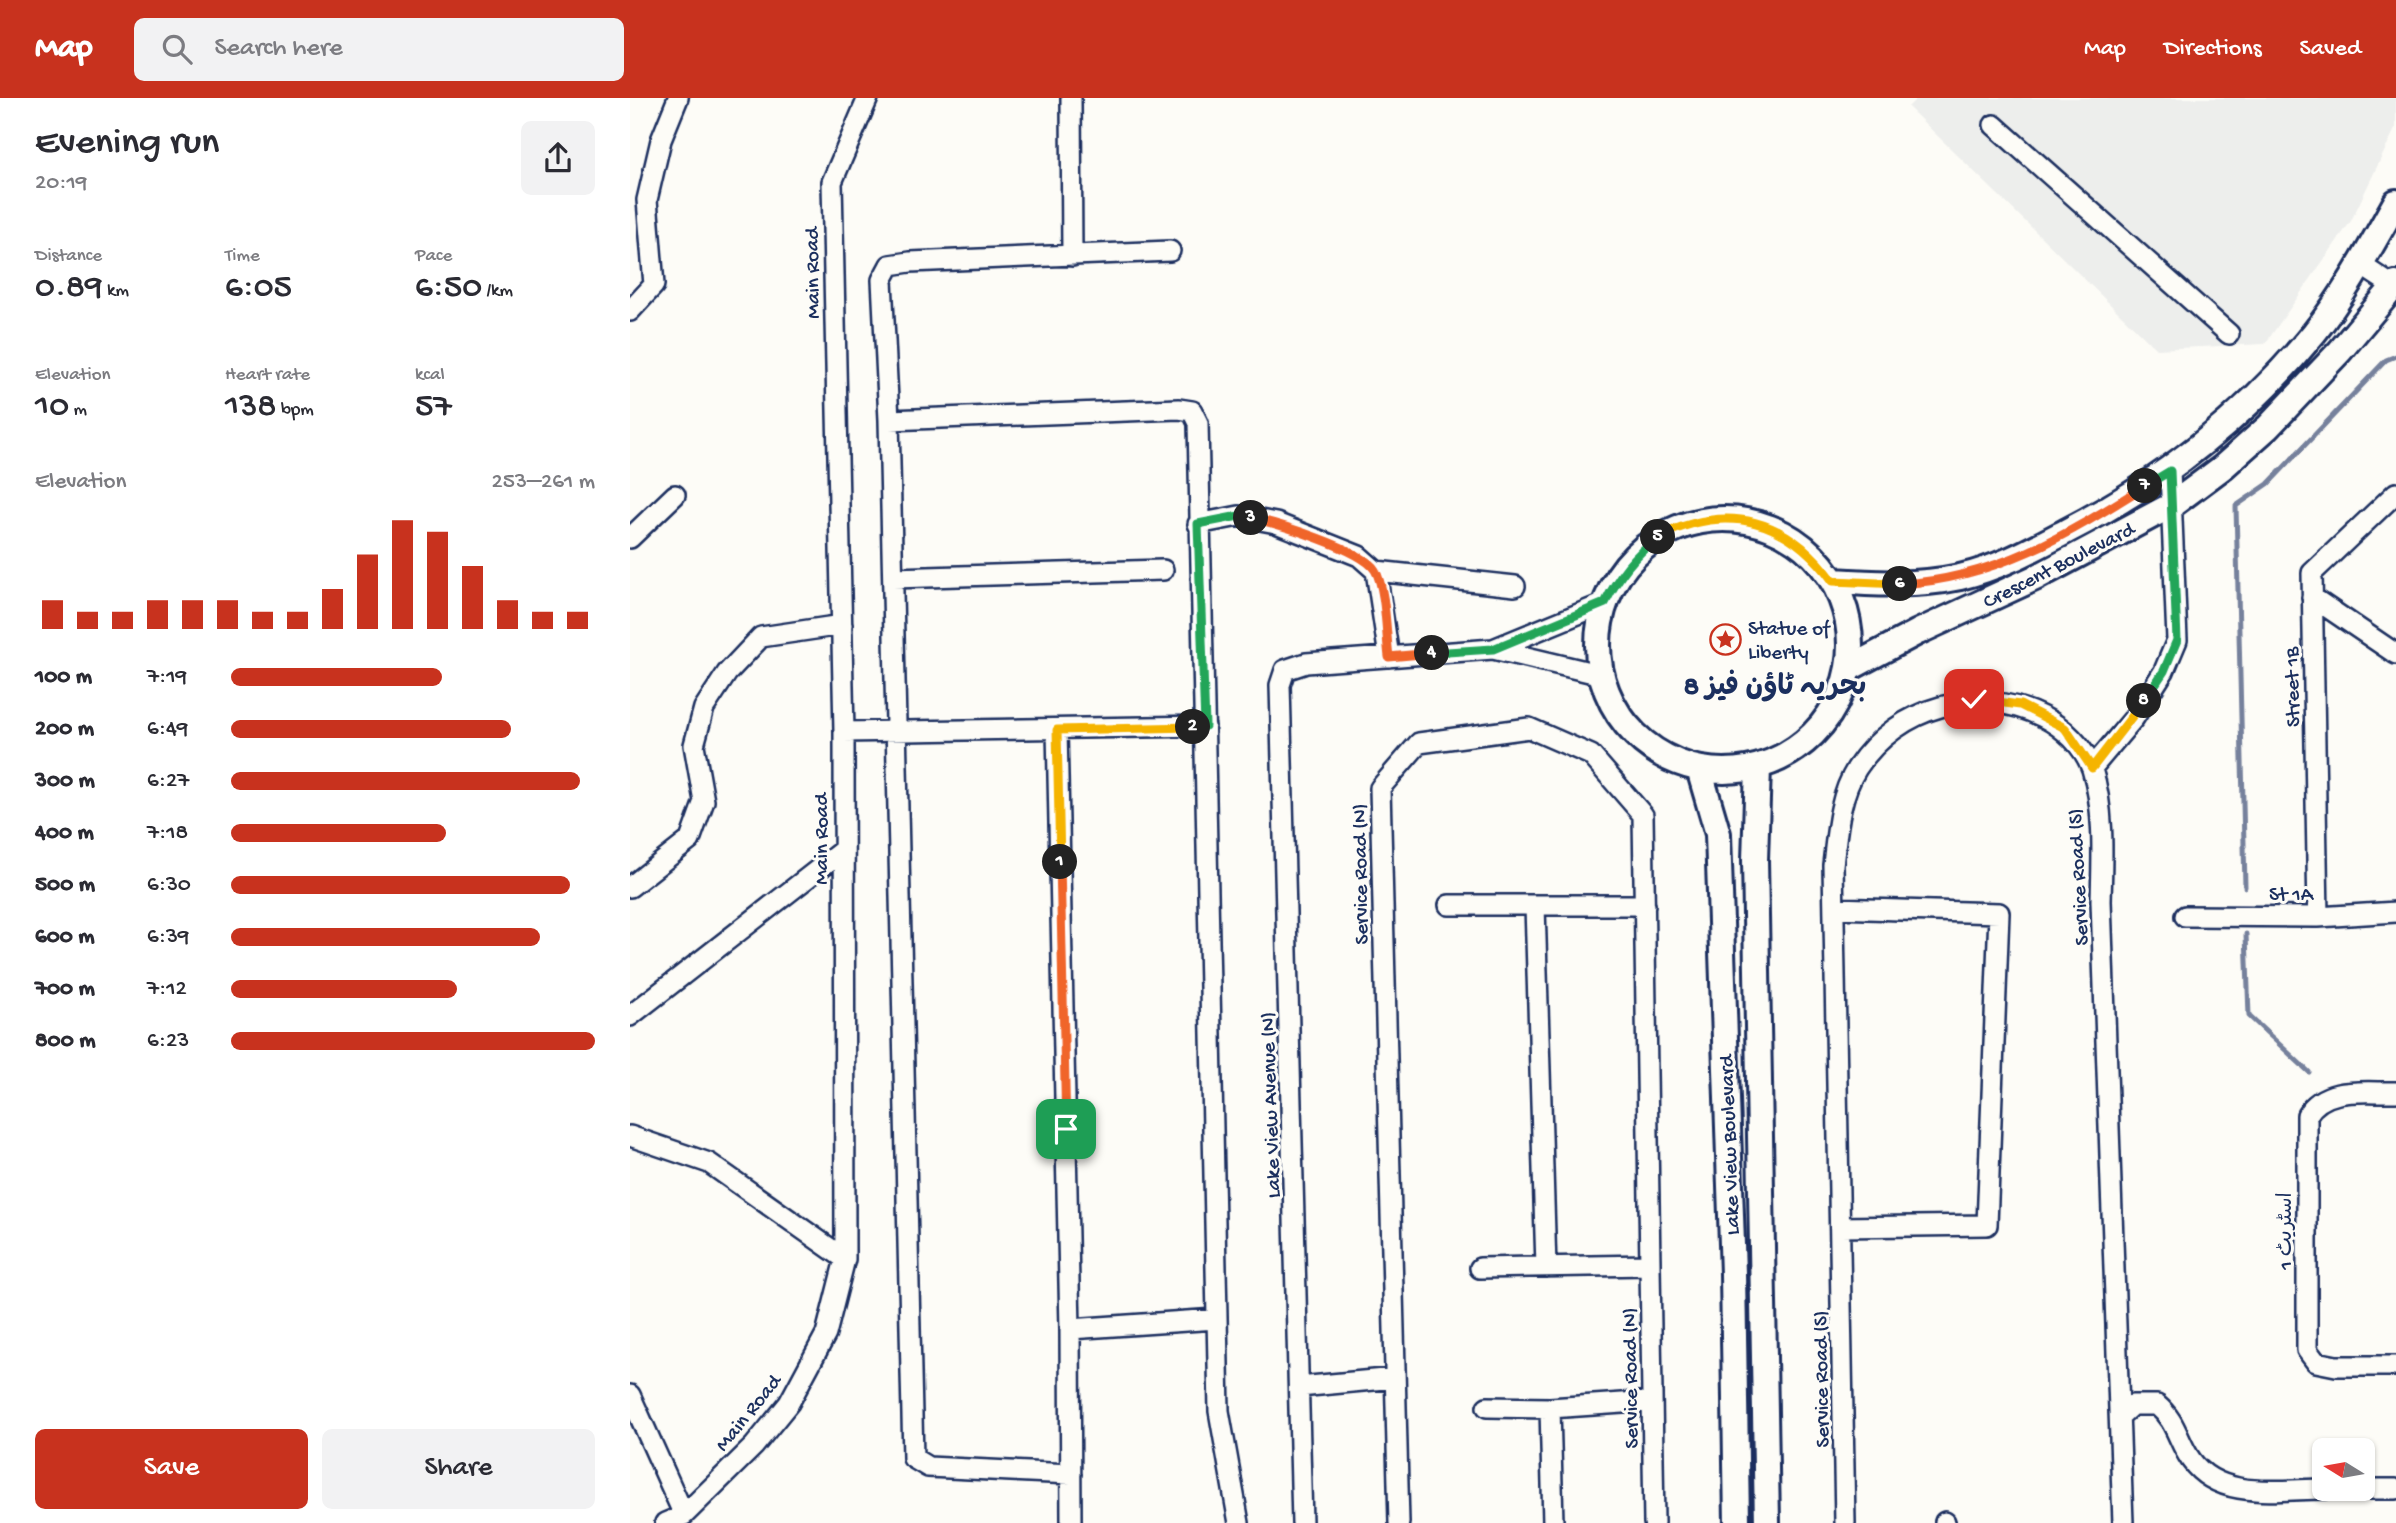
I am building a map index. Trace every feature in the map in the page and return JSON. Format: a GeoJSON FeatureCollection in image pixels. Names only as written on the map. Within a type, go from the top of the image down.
{"type":"FeatureCollection","features":[{"type":"Feature","properties":{"kind":"main road","name":"Crescent Boulevard"},"geometry":{"type":"LineString","coordinates":[[1833,581],[1918,583],[1991,569],[2100,514],[2170,471],[2238,414],[2314,332],[2361,265],[2396,202]]}},
{"type":"Feature","properties":{"kind":"main road","name":"Crescent Boulevard"},"geometry":{"type":"LineString","coordinates":[[1848,669],[1918,632],[2037,577],[2172,505],[2268,427],[2340,351],[2395,287]]}},
{"type":"Feature","properties":{"kind":"main road"},"geometry":{"type":"LineString","coordinates":[[1713,519],[1741,519],[1769,526],[1794,540],[1816,558],[1833,581],[1849,624],[1848,669],[1842,691],[1817,731],[1780,758],[1758,767],[1729,771],[1699,769],[1656,751],[1637,737],[1622,719],[1602,676],[1599,627],[1605,603],[1618,577],[1643,549],[1659,537],[1685,525],[1713,519]]}},
{"type":"Feature","properties":{"kind":"main road","name":"Lake View Boulevard"},"geometry":{"type":"LineString","coordinates":[[1758,767],[1755,860],[1767,1523]]}},
{"type":"Feature","properties":{"kind":"main road","name":"Lake View Boulevard"},"geometry":{"type":"LineString","coordinates":[[1699,769],[1718,835],[1733,1274],[1737,1523]]}},
{"type":"Feature","properties":{"kind":"street"},"geometry":{"type":"LineString","coordinates":[[630,311],[654,285],[647,200],[661,140],[678,98]]}},
{"type":"Feature","properties":{"kind":"street","name":"Main Road"},"geometry":{"type":"LineString","coordinates":[[665,1523],[684,1515],[754,1446],[789,1403],[825,1334],[845,1259],[844,732],[832,182],[869,98]]}},
{"type":"Feature","properties":{"kind":"street"},"geometry":{"type":"LineString","coordinates":[[1071,98],[1072,256]]}},
{"type":"Feature","properties":{"kind":"street"},"geometry":{"type":"LineString","coordinates":[[1994,125],[2229,334]]}},
{"type":"Feature","properties":{"kind":"street"},"geometry":{"type":"LineString","coordinates":[[1071,1474],[928,1467],[914,1458],[889,420],[882,281],[890,265],[1170,251]]}},
{"type":"Feature","properties":{"kind":"street"},"geometry":{"type":"LineString","coordinates":[[2361,265],[2395,287]]}},
{"type":"Feature","properties":{"kind":"street"},"geometry":{"type":"LineString","coordinates":[[889,420],[1192,411],[1198,423],[1198,524],[1205,726],[1219,1411],[1238,1523]]}},
{"type":"Feature","properties":{"kind":"street"},"geometry":{"type":"LineString","coordinates":[[2092,768],[2134,718],[2164,671],[2177,640],[2170,471]]}},
{"type":"Feature","properties":{"kind":"street","name":"Street 1B"},"geometry":{"type":"LineString","coordinates":[[2318,916],[2312,573],[2396,493]]}},
{"type":"Feature","properties":{"kind":"street"},"geometry":{"type":"LineString","coordinates":[[630,537],[675,495]]}},
{"type":"Feature","properties":{"kind":"street"},"geometry":{"type":"LineString","coordinates":[[1198,524],[1239,516],[1276,523],[1359,556],[1376,571],[1515,586]]}},
{"type":"Feature","properties":{"kind":"street"},"geometry":{"type":"LineString","coordinates":[[893,578],[1163,570]]}},
{"type":"Feature","properties":{"kind":"street"},"geometry":{"type":"LineString","coordinates":[[1376,571],[1389,657],[1493,649],[1605,603]]}},
{"type":"Feature","properties":{"kind":"street"},"geometry":{"type":"LineString","coordinates":[[2312,597],[2396,654]]}},
{"type":"Feature","properties":{"kind":"street"},"geometry":{"type":"LineString","coordinates":[[630,887],[690,840],[704,801],[694,745],[704,708],[727,673],[761,637],[842,625]]}},
{"type":"Feature","properties":{"kind":"street"},"geometry":{"type":"LineString","coordinates":[[1493,649],[1602,676]]}},
{"type":"Feature","properties":{"kind":"street","name":"Lake View Avenue (N)"},"geometry":{"type":"LineString","coordinates":[[1302,1523],[1280,685],[1285,670],[1306,663],[1389,657]]}},
{"type":"Feature","properties":{"kind":"street","name":"Service Road (S)"},"geometry":{"type":"LineString","coordinates":[[1845,1523],[1833,865],[1841,808],[1857,768],[1893,729],[1935,706],[1974,699],[2020,705],[2065,728],[2092,768],[2102,837],[2101,901],[2123,1523]]}},
{"type":"Feature","properties":{"kind":"street"},"geometry":{"type":"LineString","coordinates":[[844,732],[1205,726]]}},
{"type":"Feature","properties":{"kind":"street","name":"Service Road (N)"},"geometry":{"type":"LineString","coordinates":[[1399,1523],[1380,788],[1419,743],[1529,728],[1591,755],[1643,815],[1654,1523]]}},
{"type":"Feature","properties":{"kind":"street"},"geometry":{"type":"LineString","coordinates":[[1057,730],[1072,1523]]}},
{"type":"Feature","properties":{"kind":"street"},"geometry":{"type":"LineString","coordinates":[[630,1016],[843,850]]}},
{"type":"Feature","properties":{"kind":"street"},"geometry":{"type":"LineString","coordinates":[[1449,905],[1645,905]]}},
{"type":"Feature","properties":{"kind":"street"},"geometry":{"type":"LineString","coordinates":[[1535,906],[1546,1267]]}},
{"type":"Feature","properties":{"kind":"street"},"geometry":{"type":"LineString","coordinates":[[1834,908],[1998,913],[1987,1226],[1840,1227]]}},
{"type":"Feature","properties":{"kind":"street","name":"St 1A"},"geometry":{"type":"LineString","coordinates":[[2185,916],[2318,916],[2396,912]]}},
{"type":"Feature","properties":{"kind":"street","name":"اسٹریٹ 1"},"geometry":{"type":"LineString","coordinates":[[2396,1092],[2328,1095],[2314,1102],[2306,1115],[2307,1350],[2316,1362],[2336,1366],[2396,1366]]}},
{"type":"Feature","properties":{"kind":"street"},"geometry":{"type":"LineString","coordinates":[[630,1136],[709,1163],[845,1259]]}},
{"type":"Feature","properties":{"kind":"street"},"geometry":{"type":"LineString","coordinates":[[1480,1268],[1650,1265]]}},
{"type":"Feature","properties":{"kind":"street"},"geometry":{"type":"LineString","coordinates":[[1070,1329],[1216,1319]]}},
{"type":"Feature","properties":{"kind":"street"},"geometry":{"type":"LineString","coordinates":[[1299,1387],[1395,1378]]}},
{"type":"Feature","properties":{"kind":"street"},"geometry":{"type":"LineString","coordinates":[[630,1395],[684,1515]]}},
{"type":"Feature","properties":{"kind":"street"},"geometry":{"type":"LineString","coordinates":[[1487,1407],[1550,1408],[1652,1401]]}},
{"type":"Feature","properties":{"kind":"street"},"geometry":{"type":"LineString","coordinates":[[2120,1416],[2132,1405],[2157,1405],[2179,1431],[2190,1459],[2211,1480],[2227,1487],[2312,1489]]}},
{"type":"Feature","properties":{"kind":"street"},"geometry":{"type":"LineString","coordinates":[[1550,1408],[1553,1523]]}},
{"type":"Feature","properties":{"kind":"street"},"geometry":{"type":"LineString","coordinates":[[2375,1489],[2396,1489]]}},
{"type":"Feature","properties":{"kind":"shaded area"},"geometry":{"type":"Polygon","coordinates":[[[1917,98],[2396,98],[2396,127],[2351,221],[2265,344],[2156,349],[1908,107],[1917,98]]]}},
{"type":"Feature","properties":{"kind":"waterway"},"geometry":{"type":"LineString","coordinates":[[2245,887],[2236,506],[2268,484],[2386,360],[2396,356]]}},
{"type":"Feature","properties":{"kind":"waterway"},"geometry":{"type":"LineString","coordinates":[[2246,934],[2249,1016],[2309,1072]]}},
{"type":"Feature","properties":{"kind":"place","name":"Statue of Liberty"},"geometry":{"type":"Point","coordinates":[1725,639]}},
{"type":"Feature","properties":{"kind":"district","name":"بحریہ ٹاؤن فیز 8"},"geometry":{"type":"Point","coordinates":[1775,684]}},
{"type":"Feature","properties":{"kind":"route"},"geometry":{"type":"LineString","coordinates":[[1066,1129],[1057,730],[1205,726],[1198,524],[1239,516],[1276,523],[1359,556],[1376,571],[1389,657],[1493,649],[1605,603],[1618,577],[1636,555],[1659,537],[1685,525],[1713,519],[1741,519],[1769,526],[1794,540],[1816,558],[1833,581],[1887,585],[1918,583],[1957,578],[1991,569],[2100,514],[2170,471],[2177,640],[2164,671],[2134,718],[2092,768],[2065,728],[2020,705],[1974,699]]}}]}
